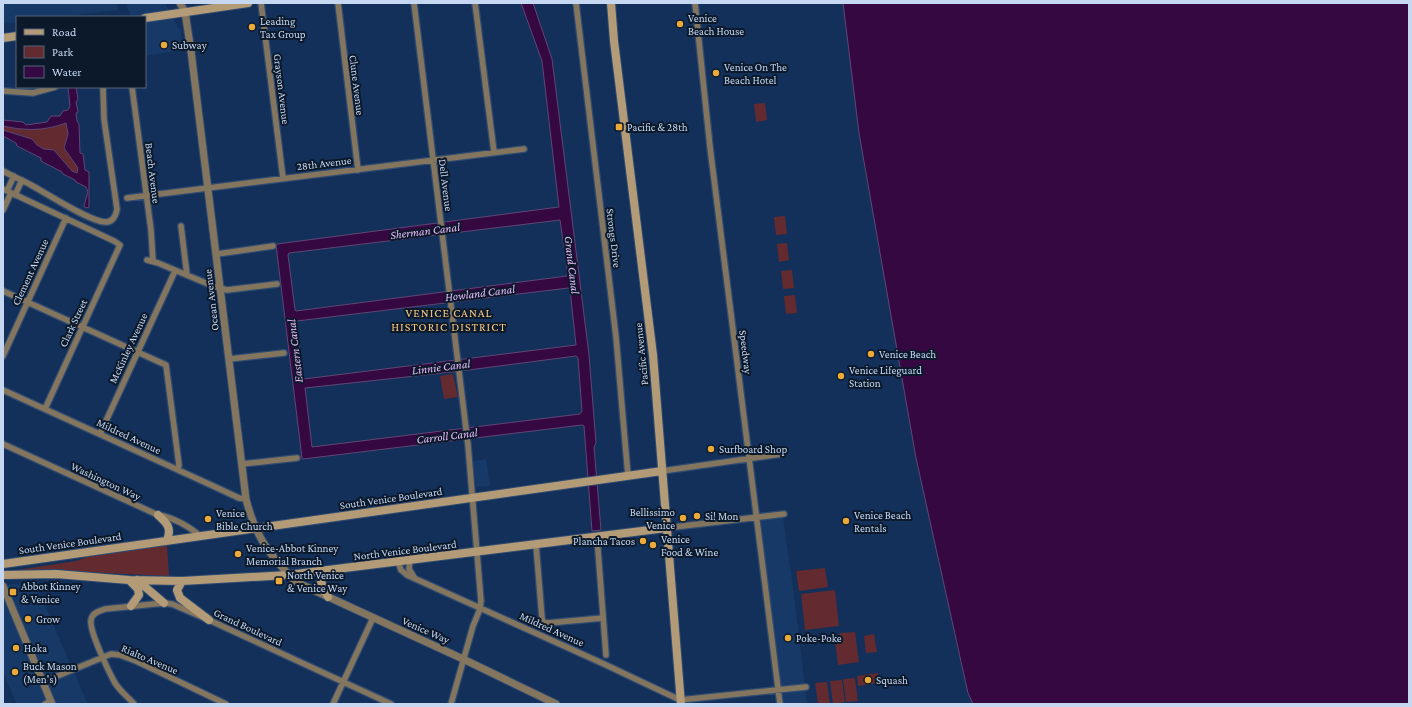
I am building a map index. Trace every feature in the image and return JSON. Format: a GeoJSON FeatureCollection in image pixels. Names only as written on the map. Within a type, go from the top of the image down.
{"type":"FeatureCollection","features":[{"type":"Feature","properties":{"kind":"main road"},"geometry":{"type":"LineString","coordinates":[[146,18],[248,3]]}},
{"type":"Feature","properties":{"kind":"main road","name":"Pacific Avenue"},"geometry":{"type":"LineString","coordinates":[[610,3],[653,355],[681,702]]}},
{"type":"Feature","properties":{"kind":"main road"},"geometry":{"type":"LineString","coordinates":[[3,38],[16,36]]}},
{"type":"Feature","properties":{"kind":"main road","name":"South Venice Boulevard"},"geometry":{"type":"LineString","coordinates":[[3,564],[662,471]]}},
{"type":"Feature","properties":{"kind":"main road"},"geometry":{"type":"LineString","coordinates":[[158,515],[168,525],[170,533],[166,540]]}},
{"type":"Feature","properties":{"kind":"main road","name":"North Venice Boulevard"},"geometry":{"type":"LineString","coordinates":[[3,575],[56,574],[133,580],[182,581],[288,575],[666,528]]}},
{"type":"Feature","properties":{"kind":"main road"},"geometry":{"type":"LineString","coordinates":[[324,571],[321,582],[328,598]]}},
{"type":"Feature","properties":{"kind":"main road"},"geometry":{"type":"LineString","coordinates":[[133,580],[164,603]]}},
{"type":"Feature","properties":{"kind":"main road"},"geometry":{"type":"LineString","coordinates":[[131,606],[138,595],[137,586],[133,580]]}},
{"type":"Feature","properties":{"kind":"main road"},"geometry":{"type":"LineString","coordinates":[[182,581],[177,590],[180,598],[209,620]]}},
{"type":"Feature","properties":{"kind":"street"},"geometry":{"type":"LineString","coordinates":[[180,3],[186,12]]}},
{"type":"Feature","properties":{"kind":"street"},"geometry":{"type":"LineString","coordinates":[[186,12],[189,3]]}},
{"type":"Feature","properties":{"kind":"street","name":"Grayson Avenue"},"geometry":{"type":"LineString","coordinates":[[261,3],[284,178]]}},
{"type":"Feature","properties":{"kind":"street","name":"Clune Avenue"},"geometry":{"type":"LineString","coordinates":[[338,3],[358,170]]}},
{"type":"Feature","properties":{"kind":"street","name":"Dell Avenue"},"geometry":{"type":"LineString","coordinates":[[414,3],[468,441],[480,609]]}},
{"type":"Feature","properties":{"kind":"street"},"geometry":{"type":"LineString","coordinates":[[475,3],[494,152]]}},
{"type":"Feature","properties":{"kind":"street","name":"Strongs Drive"},"geometry":{"type":"LineString","coordinates":[[576,3],[616,337],[628,476]]}},
{"type":"Feature","properties":{"kind":"street","name":"Speedway"},"geometry":{"type":"LineString","coordinates":[[695,3],[710,147],[780,704]]}},
{"type":"Feature","properties":{"kind":"street","name":"Ocean Avenue"},"geometry":{"type":"LineString","coordinates":[[186,12],[246,499],[249,511],[264,546],[288,575]]}},
{"type":"Feature","properties":{"kind":"street"},"geometry":{"type":"LineString","coordinates":[[3,91],[33,93],[51,88]]}},
{"type":"Feature","properties":{"kind":"street"},"geometry":{"type":"LineString","coordinates":[[3,171],[94,219],[101,222],[108,222],[114,219],[117,209],[104,119],[103,88]]}},
{"type":"Feature","properties":{"kind":"street","name":"Beach Avenue"},"geometry":{"type":"LineString","coordinates":[[132,88],[153,261]]}},
{"type":"Feature","properties":{"kind":"street","name":"28th Avenue"},"geometry":{"type":"LineString","coordinates":[[127,198],[524,149]]}},
{"type":"Feature","properties":{"kind":"street"},"geometry":{"type":"LineString","coordinates":[[3,210],[14,176]]}},
{"type":"Feature","properties":{"kind":"street"},"geometry":{"type":"LineString","coordinates":[[9,192],[22,180]]}},
{"type":"Feature","properties":{"kind":"street"},"geometry":{"type":"LineString","coordinates":[[9,192],[66,218]]}},
{"type":"Feature","properties":{"kind":"street","name":"Clark Street"},"geometry":{"type":"LineString","coordinates":[[45,409],[120,245],[66,218]]}},
{"type":"Feature","properties":{"kind":"street","name":"Clement Avenue"},"geometry":{"type":"LineString","coordinates":[[3,356],[66,218]]}},
{"type":"Feature","properties":{"kind":"street"},"geometry":{"type":"LineString","coordinates":[[181,226],[187,275]]}},
{"type":"Feature","properties":{"kind":"street"},"geometry":{"type":"LineString","coordinates":[[217,254],[273,246]]}},
{"type":"Feature","properties":{"kind":"street"},"geometry":{"type":"LineString","coordinates":[[147,260],[227,290],[277,284]]}},
{"type":"Feature","properties":{"kind":"street","name":"McKinley Avenue"},"geometry":{"type":"LineString","coordinates":[[100,434],[175,271]]}},
{"type":"Feature","properties":{"kind":"street"},"geometry":{"type":"LineString","coordinates":[[3,291],[166,365],[179,465],[178,470]]}},
{"type":"Feature","properties":{"kind":"street"},"geometry":{"type":"LineString","coordinates":[[229,359],[284,353]]}},
{"type":"Feature","properties":{"kind":"street","name":"Mildred Avenue"},"geometry":{"type":"LineString","coordinates":[[3,390],[239,498],[246,499]]}},
{"type":"Feature","properties":{"kind":"street","name":"Washington Way"},"geometry":{"type":"LineString","coordinates":[[3,444],[192,529],[200,536]]}},
{"type":"Feature","properties":{"kind":"street","name":"South Venice Boulevard"},"geometry":{"type":"LineString","coordinates":[[662,471],[750,460],[782,454]]}},
{"type":"Feature","properties":{"kind":"street"},"geometry":{"type":"LineString","coordinates":[[242,464],[297,458]]}},
{"type":"Feature","properties":{"kind":"street","name":"North Venice Boulevard"},"geometry":{"type":"LineString","coordinates":[[666,528],[784,514]]}},
{"type":"Feature","properties":{"kind":"street"},"geometry":{"type":"LineString","coordinates":[[597,537],[606,655]]}},
{"type":"Feature","properties":{"kind":"street"},"geometry":{"type":"LineString","coordinates":[[536,545],[543,622],[548,623],[603,618]]}},
{"type":"Feature","properties":{"kind":"street"},"geometry":{"type":"LineString","coordinates":[[410,560],[409,569],[414,578]]}},
{"type":"Feature","properties":{"kind":"street","name":"Mildred Avenue"},"geometry":{"type":"LineString","coordinates":[[398,562],[404,572],[414,578],[604,664],[681,702]]}},
{"type":"Feature","properties":{"kind":"street","name":"Venice Way"},"geometry":{"type":"LineString","coordinates":[[288,575],[296,582],[328,598],[463,659],[556,704]]}},
{"type":"Feature","properties":{"kind":"street"},"geometry":{"type":"LineString","coordinates":[[3,586],[43,682],[49,703]]}},
{"type":"Feature","properties":{"kind":"street","name":"Grand Boulevard"},"geometry":{"type":"LineString","coordinates":[[103,657],[92,630],[90,620],[97,611],[131,606],[164,603],[172,604],[391,704]]}},
{"type":"Feature","properties":{"kind":"street"},"geometry":{"type":"LineString","coordinates":[[451,704],[473,626],[480,609]]}},
{"type":"Feature","properties":{"kind":"street"},"geometry":{"type":"LineString","coordinates":[[333,704],[373,618]]}},
{"type":"Feature","properties":{"kind":"street","name":"Rialto Avenue"},"geometry":{"type":"LineString","coordinates":[[43,682],[111,654],[120,655],[136,661],[226,704]]}},
{"type":"Feature","properties":{"kind":"street"},"geometry":{"type":"LineString","coordinates":[[103,657],[115,683],[134,704]]}},
{"type":"Feature","properties":{"kind":"street"},"geometry":{"type":"LineString","coordinates":[[681,702],[806,687]]}},
{"type":"Feature","properties":{"kind":"shaded area"},"geometry":{"type":"Polygon","coordinates":[[[3,3],[117,3],[118,10],[67,16],[16,16],[16,22],[3,24],[3,3]]]}},
{"type":"Feature","properties":{"kind":"shaded area"},"geometry":{"type":"Polygon","coordinates":[[[126,3],[165,3],[178,27],[181,29],[183,50],[146,56],[146,16],[131,16],[126,3]]]}},
{"type":"Feature","properties":{"kind":"shaded area"},"geometry":{"type":"Polygon","coordinates":[[[486,459],[490,486],[476,487],[473,461],[486,459]]]}},
{"type":"Feature","properties":{"kind":"shaded area"},"geometry":{"type":"Polygon","coordinates":[[[782,510],[807,704],[782,704],[759,513],[782,510]]]}},
{"type":"Feature","properties":{"kind":"shaded area"},"geometry":{"type":"Polygon","coordinates":[[[35,583],[88,704],[17,704],[3,673],[3,585],[35,583]]]}},
{"type":"Feature","properties":{"kind":"green space"},"geometry":{"type":"Polygon","coordinates":[[[765,103],[767,120],[756,122],[754,104],[765,103]]]}},
{"type":"Feature","properties":{"kind":"green space"},"geometry":{"type":"Polygon","coordinates":[[[66,123],[68,134],[64,148],[78,168],[76,173],[72,171],[54,150],[44,149],[36,145],[34,141],[22,135],[3,130],[3,126],[19,129],[43,129],[66,123]]]}},
{"type":"Feature","properties":{"kind":"green space"},"geometry":{"type":"Polygon","coordinates":[[[785,216],[787,234],[776,235],[774,217],[785,216]]]}},
{"type":"Feature","properties":{"kind":"green space"},"geometry":{"type":"Polygon","coordinates":[[[787,243],[789,260],[779,262],[777,244],[787,243]]]}},
{"type":"Feature","properties":{"kind":"green space"},"geometry":{"type":"Polygon","coordinates":[[[792,270],[794,288],[783,289],[781,271],[792,270]]]}},
{"type":"Feature","properties":{"kind":"green space"},"geometry":{"type":"Polygon","coordinates":[[[795,295],[797,313],[786,314],[784,296],[795,295]]]}},
{"type":"Feature","properties":{"kind":"green space"},"geometry":{"type":"Polygon","coordinates":[[[453,374],[458,397],[444,399],[440,376],[453,374]]]}},
{"type":"Feature","properties":{"kind":"green space"},"geometry":{"type":"Polygon","coordinates":[[[167,545],[169,576],[17,570],[76,561],[87,557],[167,545]]]}},
{"type":"Feature","properties":{"kind":"green space"},"geometry":{"type":"Polygon","coordinates":[[[825,568],[828,587],[799,591],[796,571],[825,568]]]}},
{"type":"Feature","properties":{"kind":"green space"},"geometry":{"type":"Polygon","coordinates":[[[835,590],[839,626],[805,630],[801,594],[835,590]]]}},
{"type":"Feature","properties":{"kind":"green space"},"geometry":{"type":"Polygon","coordinates":[[[855,632],[859,662],[838,665],[835,641],[840,633],[855,632]]]}},
{"type":"Feature","properties":{"kind":"green space"},"geometry":{"type":"Polygon","coordinates":[[[874,634],[877,652],[866,653],[864,636],[874,634]]]}},
{"type":"Feature","properties":{"kind":"green space","name":"Squash"},"geometry":{"type":"Polygon","coordinates":[[[878,673],[879,683],[858,686],[857,676],[878,673]]]}},
{"type":"Feature","properties":{"kind":"green space"},"geometry":{"type":"Polygon","coordinates":[[[855,678],[858,701],[846,702],[843,679],[855,678]]]}},
{"type":"Feature","properties":{"kind":"green space"},"geometry":{"type":"Polygon","coordinates":[[[842,680],[845,702],[833,704],[830,681],[842,680]]]}},
{"type":"Feature","properties":{"kind":"green space"},"geometry":{"type":"Polygon","coordinates":[[[827,682],[830,704],[818,704],[815,683],[827,682]]]}},
{"type":"Feature","properties":{"kind":"water"},"geometry":{"type":"Polygon","coordinates":[[[521,3],[533,3],[552,59],[589,355],[596,443],[594,447],[601,530],[592,531],[584,426],[582,425],[302,458],[276,245],[559,207],[542,61],[521,3]],[[560,220],[289,253],[288,255],[295,310],[567,276],[560,220]],[[568,288],[297,321],[296,323],[304,379],[576,345],[570,289],[568,288]],[[576,356],[461,371],[305,388],[312,447],[580,414],[582,411],[578,358],[576,356]]]}},
{"type":"Feature","properties":{"kind":"water"},"geometry":{"type":"Polygon","coordinates":[[[843,3],[1409,3],[1409,704],[973,704],[968,693],[916,458],[859,133],[843,3]]]}},
{"type":"Feature","properties":{"kind":"water"},"geometry":{"type":"Polygon","coordinates":[[[68,88],[76,88],[78,99],[76,102],[78,112],[76,113],[79,124],[80,153],[83,154],[85,170],[89,172],[89,207],[86,208],[84,206],[88,192],[86,187],[41,161],[41,158],[17,146],[16,143],[3,136],[3,130],[32,139],[37,145],[44,149],[54,150],[72,171],[77,173],[78,168],[64,148],[68,134],[66,123],[43,129],[19,129],[3,126],[3,120],[23,122],[26,125],[47,122],[51,116],[60,116],[63,111],[68,110],[70,106],[68,88]]]}},
{"type":"Feature","properties":{"kind":"place","name":"Venice Beach House"},"geometry":{"type":"Point","coordinates":[680,24]}},
{"type":"Feature","properties":{"kind":"place","name":"Leading Tax Group"},"geometry":{"type":"Point","coordinates":[252,27]}},
{"type":"Feature","properties":{"kind":"place","name":"Subway"},"geometry":{"type":"Point","coordinates":[164,45]}},
{"type":"Feature","properties":{"kind":"place","name":"Venice On The Beach Hotel"},"geometry":{"type":"Point","coordinates":[716,73]}},
{"type":"Feature","properties":{"kind":"place","name":"Pacific & 28th"},"geometry":{"type":"Point","coordinates":[619,127]}},
{"type":"Feature","properties":{"kind":"place","name":"Venice Beach"},"geometry":{"type":"Point","coordinates":[871,354]}},
{"type":"Feature","properties":{"kind":"place","name":"Venice Lifeguard Station"},"geometry":{"type":"Point","coordinates":[841,376]}},
{"type":"Feature","properties":{"kind":"place","name":"Surfboard Shop"},"geometry":{"type":"Point","coordinates":[711,449]}},
{"type":"Feature","properties":{"kind":"place","name":"Si! Mon"},"geometry":{"type":"Point","coordinates":[697,516]}},
{"type":"Feature","properties":{"kind":"place","name":"Bellissimo Venice"},"geometry":{"type":"Point","coordinates":[683,518]}},
{"type":"Feature","properties":{"kind":"place","name":"Venice Bible Church"},"geometry":{"type":"Point","coordinates":[208,519]}},
{"type":"Feature","properties":{"kind":"place","name":"Venice Beach Rentals"},"geometry":{"type":"Point","coordinates":[846,521]}},
{"type":"Feature","properties":{"kind":"place","name":"Plancha Tacos"},"geometry":{"type":"Point","coordinates":[643,541]}},
{"type":"Feature","properties":{"kind":"place","name":"Venice Food & Wine"},"geometry":{"type":"Point","coordinates":[653,545]}},
{"type":"Feature","properties":{"kind":"place","name":"Venice-Abbot Kinney Memorial Branch"},"geometry":{"type":"Point","coordinates":[238,554]}},
{"type":"Feature","properties":{"kind":"place","name":"North Venice & Venice Way"},"geometry":{"type":"Point","coordinates":[279,581]}},
{"type":"Feature","properties":{"kind":"place","name":"Abbot Kinney & Venice"},"geometry":{"type":"Point","coordinates":[13,592]}},
{"type":"Feature","properties":{"kind":"place","name":"Grow"},"geometry":{"type":"Point","coordinates":[28,619]}},
{"type":"Feature","properties":{"kind":"place","name":"Poke-Poke"},"geometry":{"type":"Point","coordinates":[788,638]}},
{"type":"Feature","properties":{"kind":"place","name":"Hoka"},"geometry":{"type":"Point","coordinates":[16,648]}},
{"type":"Feature","properties":{"kind":"place","name":"Buck Mason (Men's)"},"geometry":{"type":"Point","coordinates":[15,672]}},
{"type":"Feature","properties":{"kind":"place","name":"Squash"},"geometry":{"type":"Point","coordinates":[868,680]}},
{"type":"Feature","properties":{"kind":"district","name":"VENICE CANAL HISTORIC DISTRICT"},"geometry":{"type":"Point","coordinates":[449,320]}},
{"type":"Feature","properties":{"kind":"water label","name":"Sherman Canal"},"geometry":{"type":"Point","coordinates":[425,231]}},
{"type":"Feature","properties":{"kind":"water label","name":"Grand Canal"},"geometry":{"type":"Point","coordinates":[572,265]}},
{"type":"Feature","properties":{"kind":"water label","name":"Howland Canal"},"geometry":{"type":"Point","coordinates":[480,293]}},
{"type":"Feature","properties":{"kind":"water label","name":"Eastern Canal"},"geometry":{"type":"Point","coordinates":[295,351]}},
{"type":"Feature","properties":{"kind":"water label","name":"Linnie Canal"},"geometry":{"type":"Point","coordinates":[441,367]}},
{"type":"Feature","properties":{"kind":"water label","name":"Carroll Canal"},"geometry":{"type":"Point","coordinates":[447,436]}}]}
